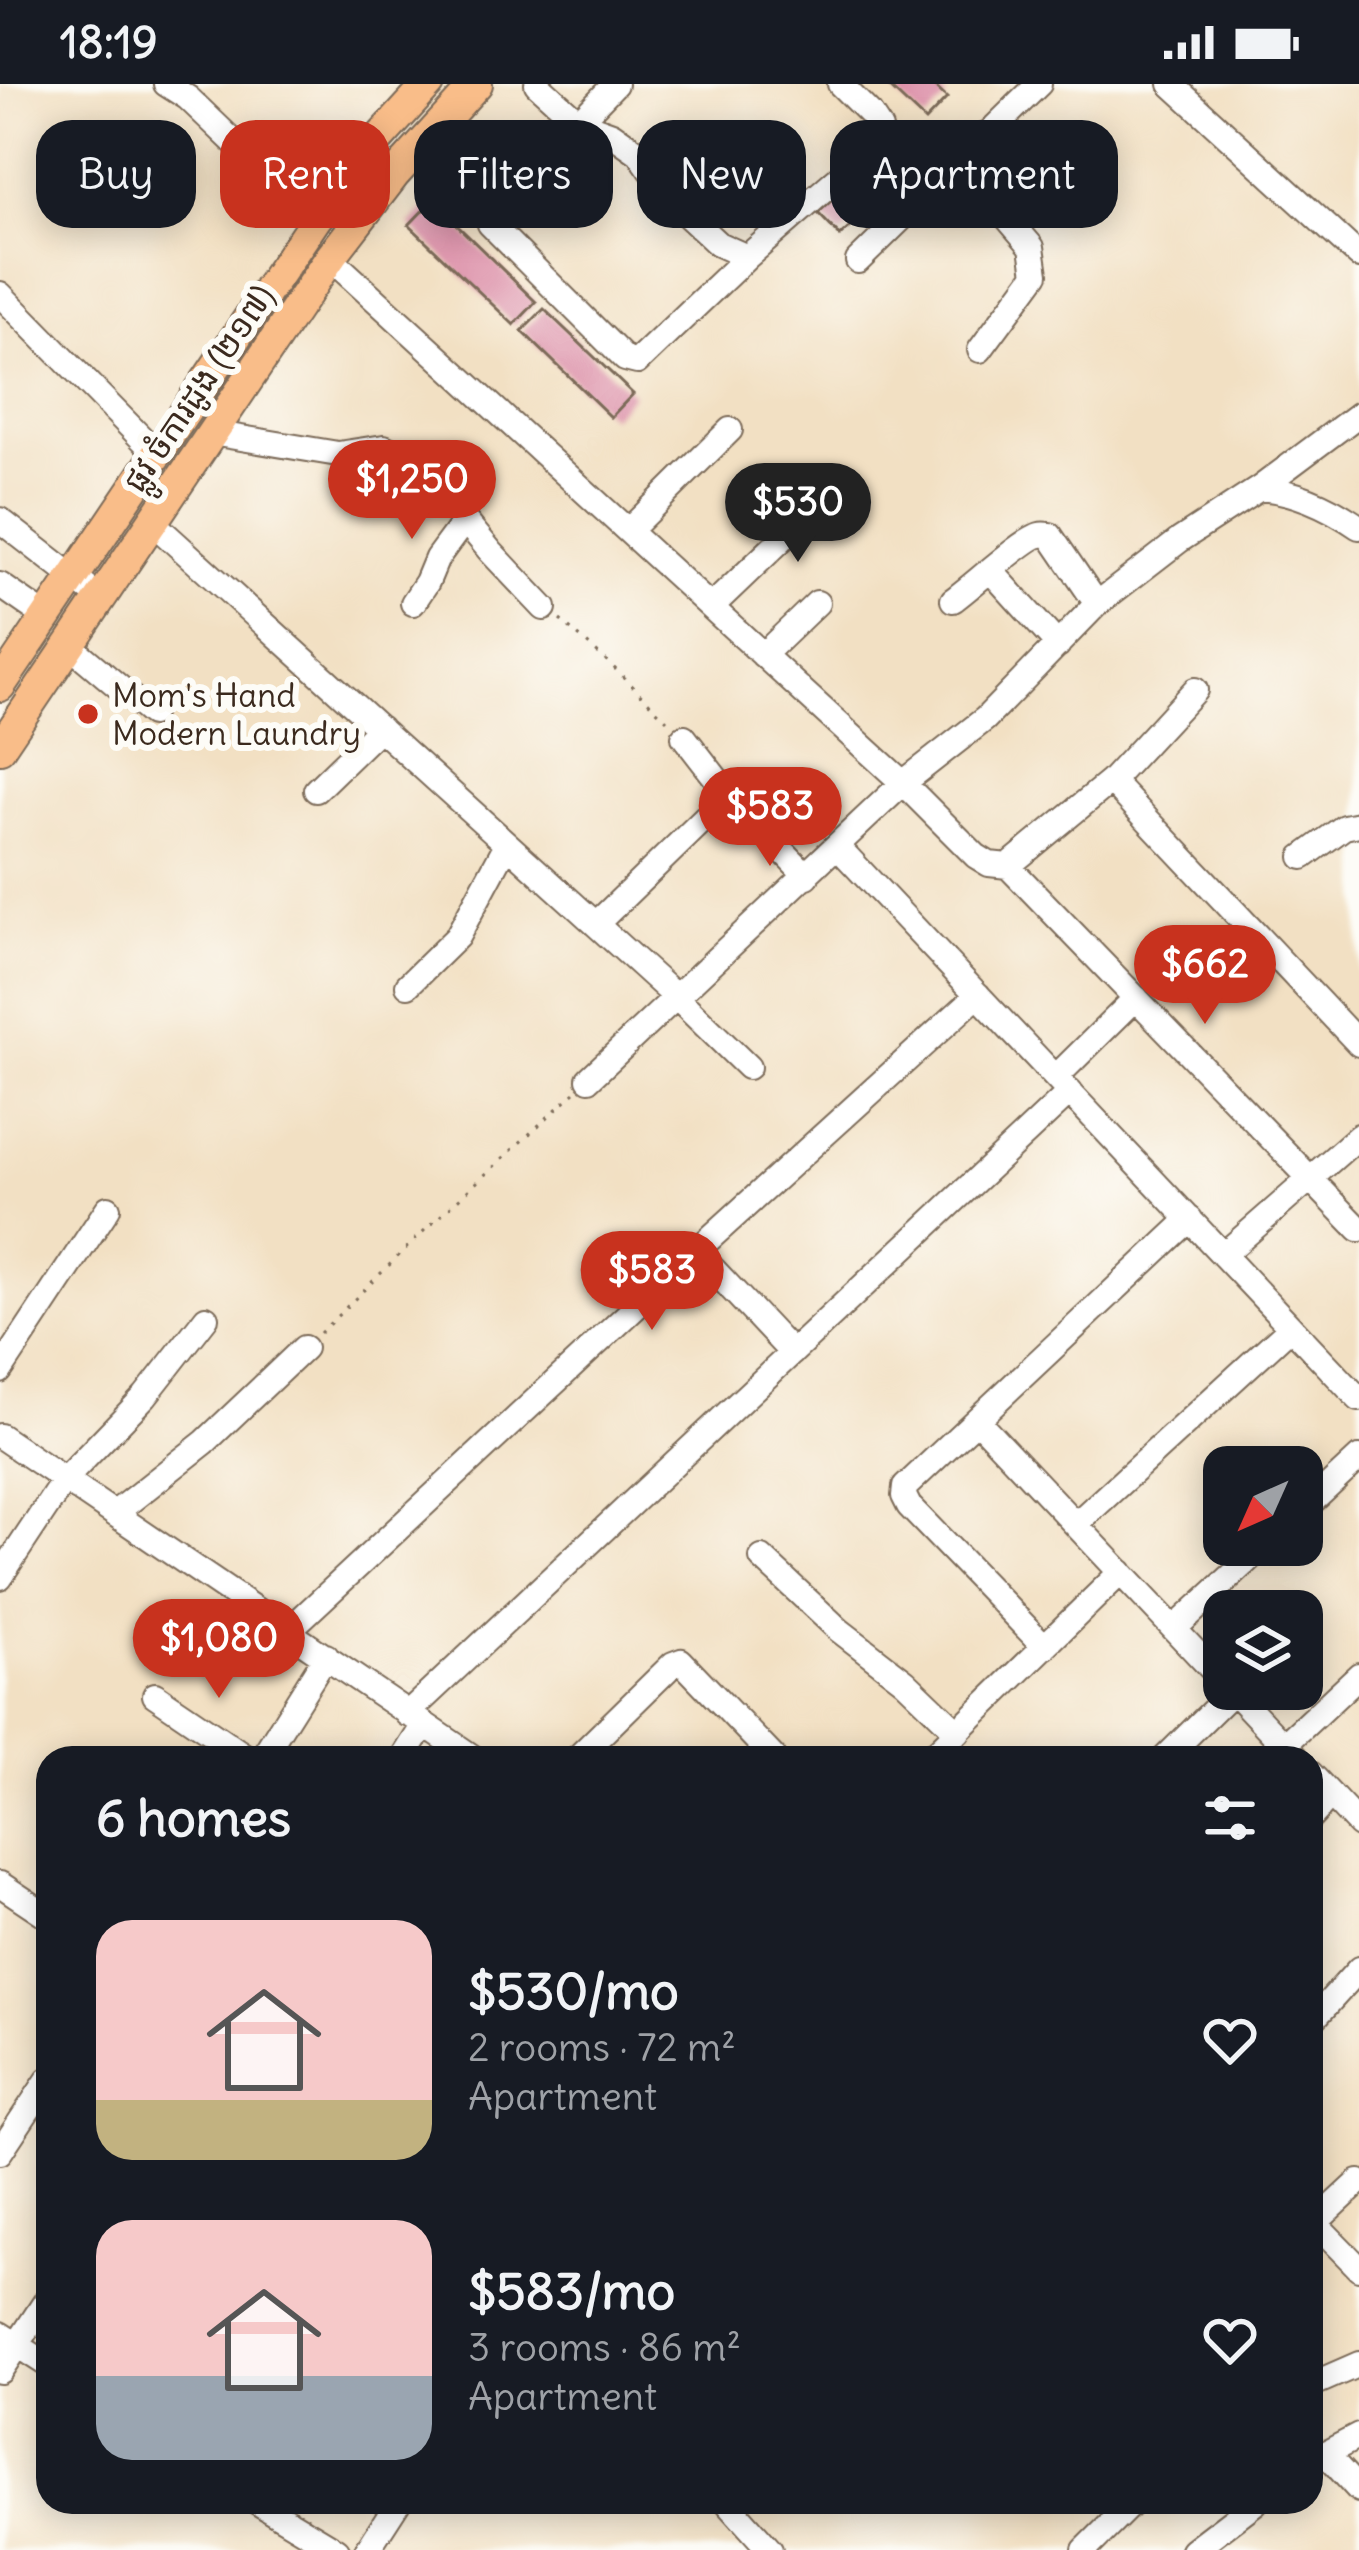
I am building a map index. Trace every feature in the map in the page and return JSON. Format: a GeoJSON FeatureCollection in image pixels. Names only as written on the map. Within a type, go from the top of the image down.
{"type":"FeatureCollection","features":[{"type":"Feature","properties":{"kind":"main road","name":"ផ្លូវ ចំការដូង (២១៧)"},"geometry":{"type":"LineString","coordinates":[[0,748],[330,258],[394,176],[477,84]]}},
{"type":"Feature","properties":{"kind":"main road","name":"ផ្លូវ ចំការដូង (២១៧)"},"geometry":{"type":"LineString","coordinates":[[390,126],[427,85]]}},
{"type":"Feature","properties":{"kind":"main road","name":"ផ្លូវ ចំការដូង (២១៧)"},"geometry":{"type":"LineString","coordinates":[[0,686],[310,228]]}},
{"type":"Feature","properties":{"kind":"street"},"geometry":{"type":"LineString","coordinates":[[166,84],[220,129]]}},
{"type":"Feature","properties":{"kind":"street"},"geometry":{"type":"LineString","coordinates":[[537,84],[577,120]]}},
{"type":"Feature","properties":{"kind":"street"},"geometry":{"type":"LineString","coordinates":[[581,120],[615,84]]}},
{"type":"Feature","properties":{"kind":"street"},"geometry":{"type":"LineString","coordinates":[[494,228],[625,359],[637,362],[747,257],[876,145],[880,130],[840,84]]}},
{"type":"Feature","properties":{"kind":"street"},"geometry":{"type":"LineString","coordinates":[[1003,120],[1039,84]]}},
{"type":"Feature","properties":{"kind":"street"},"geometry":{"type":"LineString","coordinates":[[1171,84],[1359,256]]}},
{"type":"Feature","properties":{"kind":"street"},"geometry":{"type":"LineString","coordinates":[[613,135],[639,154],[676,205],[718,244],[747,257]]}},
{"type":"Feature","properties":{"kind":"street"},"geometry":{"type":"LineString","coordinates":[[857,260],[891,228]]}},
{"type":"Feature","properties":{"kind":"street"},"geometry":{"type":"LineString","coordinates":[[980,350],[1036,274],[1032,247],[1016,228]]}},
{"type":"Feature","properties":{"kind":"street"},"geometry":{"type":"LineString","coordinates":[[330,258],[976,856],[1008,866],[1359,1229]]}},
{"type":"Feature","properties":{"kind":"street"},"geometry":{"type":"LineString","coordinates":[[0,294],[156,453]]}},
{"type":"Feature","properties":{"kind":"street"},"geometry":{"type":"LineString","coordinates":[[589,1079],[903,784],[985,719],[1097,604],[1359,413]]}},
{"type":"Feature","properties":{"kind":"street"},"geometry":{"type":"LineString","coordinates":[[628,531],[730,430]]}},
{"type":"Feature","properties":{"kind":"street"},"geometry":{"type":"LineString","coordinates":[[211,433],[338,454],[384,447],[407,459],[544,608]]}},
{"type":"Feature","properties":{"kind":"street"},"geometry":{"type":"LineString","coordinates":[[711,607],[844,480]]}},
{"type":"Feature","properties":{"kind":"street"},"geometry":{"type":"LineString","coordinates":[[1260,488],[1302,497],[1359,527]]}},
{"type":"Feature","properties":{"kind":"street"},"geometry":{"type":"LineString","coordinates":[[0,520],[100,598]]}},
{"type":"Feature","properties":{"kind":"street"},"geometry":{"type":"LineString","coordinates":[[413,603],[465,520]]}},
{"type":"Feature","properties":{"kind":"street"},"geometry":{"type":"LineString","coordinates":[[151,521],[748,1067]]}},
{"type":"Feature","properties":{"kind":"street"},"geometry":{"type":"LineString","coordinates":[[953,600],[1027,540],[1050,535],[1097,604]]}},
{"type":"Feature","properties":{"kind":"street"},"geometry":{"type":"LineString","coordinates":[[992,571],[1058,645]]}},
{"type":"Feature","properties":{"kind":"street"},"geometry":{"type":"LineString","coordinates":[[0,585],[46,616]]}},
{"type":"Feature","properties":{"kind":"street"},"geometry":{"type":"LineString","coordinates":[[763,655],[817,603]]}},
{"type":"Feature","properties":{"kind":"street"},"geometry":{"type":"LineString","coordinates":[[69,645],[151,714]]}},
{"type":"Feature","properties":{"kind":"street"},"geometry":{"type":"LineString","coordinates":[[1008,866],[1111,781],[1195,690]]}},
{"type":"Feature","properties":{"kind":"street"},"geometry":{"type":"LineString","coordinates":[[316,790],[380,728]]}},
{"type":"Feature","properties":{"kind":"street"},"geometry":{"type":"LineString","coordinates":[[684,737],[729,796],[807,876]]}},
{"type":"Feature","properties":{"kind":"street"},"geometry":{"type":"LineString","coordinates":[[1111,781],[1359,1044]]}},
{"type":"Feature","properties":{"kind":"street"},"geometry":{"type":"LineString","coordinates":[[596,924],[729,796]]}},
{"type":"Feature","properties":{"kind":"street"},"geometry":{"type":"LineString","coordinates":[[1303,857],[1344,827],[1359,824]]}},
{"type":"Feature","properties":{"kind":"street"},"geometry":{"type":"LineString","coordinates":[[408,985],[457,937],[507,844]]}},
{"type":"Feature","properties":{"kind":"street"},"geometry":{"type":"LineString","coordinates":[[838,847],[1359,1399]]}},
{"type":"Feature","properties":{"kind":"street"},"geometry":{"type":"LineString","coordinates":[[288,1631],[978,995]]}},
{"type":"Feature","properties":{"kind":"street"},"geometry":{"type":"LineString","coordinates":[[407,1746],[416,1719],[1063,1085],[1136,998]]}},
{"type":"Feature","properties":{"kind":"street"},"geometry":{"type":"LineString","coordinates":[[1223,1255],[1359,1136]]}},
{"type":"Feature","properties":{"kind":"street"},"geometry":{"type":"LineString","coordinates":[[0,1371],[108,1208]]}},
{"type":"Feature","properties":{"kind":"street"},"geometry":{"type":"LineString","coordinates":[[1045,1647],[909,1506],[905,1487],[1190,1219]]}},
{"type":"Feature","properties":{"kind":"street"},"geometry":{"type":"LineString","coordinates":[[696,1251],[792,1353]]}},
{"type":"Feature","properties":{"kind":"street"},"geometry":{"type":"LineString","coordinates":[[0,1577],[65,1479],[145,1396],[206,1318]]}},
{"type":"Feature","properties":{"kind":"street"},"geometry":{"type":"LineString","coordinates":[[1076,1525],[1291,1327]]}},
{"type":"Feature","properties":{"kind":"street"},"geometry":{"type":"LineString","coordinates":[[115,1513],[205,1442],[304,1348]]}},
{"type":"Feature","properties":{"kind":"street"},"geometry":{"type":"LineString","coordinates":[[977,1420],[1203,1660]]}},
{"type":"Feature","properties":{"kind":"street"},"geometry":{"type":"LineString","coordinates":[[0,1436],[456,1746]]}},
{"type":"Feature","properties":{"kind":"street"},"geometry":{"type":"LineString","coordinates":[[1323,1491],[1359,1458]]}},
{"type":"Feature","properties":{"kind":"street"},"geometry":{"type":"LineString","coordinates":[[762,1558],[958,1732]]}},
{"type":"Feature","properties":{"kind":"street"},"geometry":{"type":"LineString","coordinates":[[1174,1629],[1242,1566]]}},
{"type":"Feature","properties":{"kind":"street"},"geometry":{"type":"LineString","coordinates":[[943,1746],[1121,1572]]}},
{"type":"Feature","properties":{"kind":"street"},"geometry":{"type":"LineString","coordinates":[[270,1746],[326,1656]]}},
{"type":"Feature","properties":{"kind":"street"},"geometry":{"type":"LineString","coordinates":[[589,1746],[681,1661],[762,1746]]}},
{"type":"Feature","properties":{"kind":"street"},"geometry":{"type":"LineString","coordinates":[[1295,1746],[1359,1675]]}},
{"type":"Feature","properties":{"kind":"street"},"geometry":{"type":"LineString","coordinates":[[155,1694],[231,1746]]}},
{"type":"Feature","properties":{"kind":"street"},"geometry":{"type":"LineString","coordinates":[[1176,1746],[1208,1710]]}},
{"type":"Feature","properties":{"kind":"street"},"geometry":{"type":"LineString","coordinates":[[1251,1710],[1284,1746]]}},
{"type":"Feature","properties":{"kind":"street"},"geometry":{"type":"LineString","coordinates":[[1323,1787],[1359,1825]]}},
{"type":"Feature","properties":{"kind":"street"},"geometry":{"type":"LineString","coordinates":[[1323,1804],[1331,1795]]}},
{"type":"Feature","properties":{"kind":"street"},"geometry":{"type":"LineString","coordinates":[[0,1884],[36,1908]]}},
{"type":"Feature","properties":{"kind":"street"},"geometry":{"type":"LineString","coordinates":[[1323,2009],[1359,1969]]}},
{"type":"Feature","properties":{"kind":"street"},"geometry":{"type":"LineString","coordinates":[[0,2152],[36,2098]]}},
{"type":"Feature","properties":{"kind":"street"},"geometry":{"type":"LineString","coordinates":[[1323,2213],[1359,2182]]}},
{"type":"Feature","properties":{"kind":"street"},"geometry":{"type":"LineString","coordinates":[[1323,2231],[1359,2268]]}},
{"type":"Feature","properties":{"kind":"street"},"geometry":{"type":"LineString","coordinates":[[0,2371],[9,2340],[36,2311]]}},
{"type":"Feature","properties":{"kind":"street"},"geometry":{"type":"LineString","coordinates":[[9,2340],[36,2357]]}},
{"type":"Feature","properties":{"kind":"street"},"geometry":{"type":"LineString","coordinates":[[1323,2380],[1359,2364]]}},
{"type":"Feature","properties":{"kind":"street"},"geometry":{"type":"LineString","coordinates":[[1323,2454],[1359,2436]]}},
{"type":"Feature","properties":{"kind":"street"},"geometry":{"type":"LineString","coordinates":[[1323,2461],[1359,2490]]}},
{"type":"Feature","properties":{"kind":"street"},"geometry":{"type":"LineString","coordinates":[[277,2514],[337,2550]]}},
{"type":"Feature","properties":{"kind":"street"},"geometry":{"type":"LineString","coordinates":[[367,2550],[390,2514]]}},
{"type":"Feature","properties":{"kind":"street"},"geometry":{"type":"LineString","coordinates":[[738,2514],[770,2550]]}},
{"type":"Feature","properties":{"kind":"street"},"geometry":{"type":"LineString","coordinates":[[1085,2550],[1121,2514]]}},
{"type":"Feature","properties":{"kind":"street"},"geometry":{"type":"LineString","coordinates":[[1193,2550],[1240,2514]]}},
{"type":"Feature","properties":{"kind":"path"},"geometry":{"type":"LineString","coordinates":[[544,608],[608,661],[684,737]]}},
{"type":"Feature","properties":{"kind":"path"},"geometry":{"type":"LineString","coordinates":[[304,1348],[589,1079]]}},
{"type":"Feature","properties":{"kind":"building"},"geometry":{"type":"Polygon","coordinates":[[[886,84],[932,84],[947,98],[924,120],[886,84]]]}},
{"type":"Feature","properties":{"kind":"building"},"geometry":{"type":"Polygon","coordinates":[[[830,202],[830,226],[818,213],[830,202]]]}},
{"type":"Feature","properties":{"kind":"building"},"geometry":{"type":"Polygon","coordinates":[[[414,220],[414,228],[460,228],[536,302],[514,325],[409,225],[414,220]]]}},
{"type":"Feature","properties":{"kind":"building"},"geometry":{"type":"Polygon","coordinates":[[[544,309],[633,394],[611,417],[522,331],[544,309]]]}},
{"type":"Feature","properties":{"kind":"place","name":"Mom's Hand Modern Laundry"},"geometry":{"type":"Point","coordinates":[88,714]}}]}
